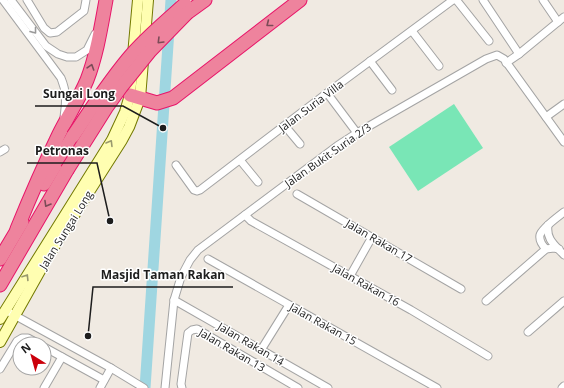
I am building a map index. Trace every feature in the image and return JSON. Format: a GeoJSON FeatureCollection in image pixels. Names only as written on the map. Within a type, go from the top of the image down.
{"type":"FeatureCollection","features":[{"type":"Feature","properties":{"kind":"highway"},"geometry":{"type":"LineString","coordinates":[[0,258],[68,132],[132,54],[153,32],[187,6],[205,0]]}},
{"type":"Feature","properties":{"kind":"highway"},"geometry":{"type":"LineString","coordinates":[[135,96],[157,103],[173,98],[300,0]]}},
{"type":"Feature","properties":{"kind":"highway"},"geometry":{"type":"LineString","coordinates":[[68,132],[75,105],[87,80],[96,52],[105,4]]}},
{"type":"Feature","properties":{"kind":"highway"},"geometry":{"type":"LineString","coordinates":[[0,285],[67,170],[106,108],[121,87],[187,6]]}},
{"type":"Feature","properties":{"kind":"street"},"geometry":{"type":"LineString","coordinates":[[27,0],[44,28],[50,33],[57,32],[84,11],[86,0]]}},
{"type":"Feature","properties":{"kind":"street","name":"Jalan Sungai Long"},"geometry":{"type":"LineString","coordinates":[[2,314],[112,140],[125,112],[135,96],[138,0]]}},
{"type":"Feature","properties":{"kind":"street","name":"Jalan Sungai Long"},"geometry":{"type":"LineString","coordinates":[[0,342],[16,316],[50,253],[129,127],[135,96],[148,0]]}},
{"type":"Feature","properties":{"kind":"street","name":"Jalan Suria Villa"},"geometry":{"type":"LineString","coordinates":[[176,165],[194,190],[200,190],[370,61],[454,0],[458,2],[488,41]]}},
{"type":"Feature","properties":{"kind":"street"},"geometry":{"type":"LineString","coordinates":[[482,0],[519,54]]}},
{"type":"Feature","properties":{"kind":"street"},"geometry":{"type":"LineString","coordinates":[[543,0],[561,19],[506,63],[564,142]]}},
{"type":"Feature","properties":{"kind":"street"},"geometry":{"type":"LineString","coordinates":[[8,2],[46,46],[58,54],[67,57],[76,57],[87,50],[95,35],[105,4]]}},
{"type":"Feature","properties":{"kind":"street"},"geometry":{"type":"LineString","coordinates":[[0,11],[8,2]]}},
{"type":"Feature","properties":{"kind":"street"},"geometry":{"type":"LineString","coordinates":[[8,2],[64,85],[66,93],[68,132]]}},
{"type":"Feature","properties":{"kind":"street"},"geometry":{"type":"LineString","coordinates":[[412,31],[439,66]]}},
{"type":"Feature","properties":{"kind":"street","name":"Jalan Bukit Suria 2/3"},"geometry":{"type":"LineString","coordinates":[[165,388],[174,300],[181,277],[190,260],[198,250],[337,146],[357,133],[486,59],[497,55],[504,59],[506,63]]}},
{"type":"Feature","properties":{"kind":"street"},"geometry":{"type":"LineString","coordinates":[[370,61],[392,90]]}},
{"type":"Feature","properties":{"kind":"street"},"geometry":{"type":"LineString","coordinates":[[328,93],[357,133]]}},
{"type":"Feature","properties":{"kind":"street"},"geometry":{"type":"LineString","coordinates":[[546,117],[564,104]]}},
{"type":"Feature","properties":{"kind":"street"},"geometry":{"type":"LineString","coordinates":[[285,126],[300,144]]}},
{"type":"Feature","properties":{"kind":"street"},"geometry":{"type":"LineString","coordinates":[[240,160],[258,182]]}},
{"type":"Feature","properties":{"kind":"street","name":"Jalan Rakan 17"},"geometry":{"type":"LineString","coordinates":[[297,194],[461,289]]}},
{"type":"Feature","properties":{"kind":"street"},"geometry":{"type":"LineString","coordinates":[[546,250],[540,241],[540,234],[548,225],[564,212]]}},
{"type":"Feature","properties":{"kind":"street","name":"Jalan Rakan 16"},"geometry":{"type":"LineString","coordinates":[[245,215],[251,221],[411,310],[488,356]]}},
{"type":"Feature","properties":{"kind":"street"},"geometry":{"type":"LineString","coordinates":[[548,225],[548,235],[550,240],[564,255]]}},
{"type":"Feature","properties":{"kind":"street"},"geometry":{"type":"LineString","coordinates":[[350,276],[372,237]]}},
{"type":"Feature","properties":{"kind":"street"},"geometry":{"type":"LineString","coordinates":[[486,302],[546,250],[554,248],[559,249]]}},
{"type":"Feature","properties":{"kind":"street","name":"Jalan Rakan 15"},"geometry":{"type":"LineString","coordinates":[[208,259],[437,388]]}},
{"type":"Feature","properties":{"kind":"street","name":"Jalan Rakan 14"},"geometry":{"type":"LineString","coordinates":[[174,300],[328,388]]}},
{"type":"Feature","properties":{"kind":"street"},"geometry":{"type":"LineString","coordinates":[[528,332],[564,301]]}},
{"type":"Feature","properties":{"kind":"street"},"geometry":{"type":"LineString","coordinates":[[261,350],[289,305]]}},
{"type":"Feature","properties":{"kind":"street"},"geometry":{"type":"LineString","coordinates":[[2,314],[16,316],[111,368],[144,388]]}},
{"type":"Feature","properties":{"kind":"street","name":"Jalan Rakan 13"},"geometry":{"type":"LineString","coordinates":[[182,388],[181,384],[188,333],[197,329],[298,388]]}},
{"type":"Feature","properties":{"kind":"street"},"geometry":{"type":"LineString","coordinates":[[0,370],[12,350]]}},
{"type":"Feature","properties":{"kind":"street"},"geometry":{"type":"LineString","coordinates":[[52,351],[104,380]]}},
{"type":"Feature","properties":{"kind":"street"},"geometry":{"type":"LineString","coordinates":[[44,388],[62,357]]}},
{"type":"Feature","properties":{"kind":"street"},"geometry":{"type":"LineString","coordinates":[[100,388],[111,368]]}},
{"type":"Feature","properties":{"kind":"green space"},"geometry":{"type":"Polygon","coordinates":[[[454,104],[483,148],[418,191],[389,147],[454,104]]]}},
{"type":"Feature","properties":{"kind":"waterway"},"geometry":{"type":"LineString","coordinates":[[145,388],[171,0]]}},
{"type":"Feature","properties":{"kind":"place","name":"Sungai Long"},"geometry":{"type":"Point","coordinates":[163,128]}},
{"type":"Feature","properties":{"kind":"place","name":"Petronas"},"geometry":{"type":"Point","coordinates":[110,221]}},
{"type":"Feature","properties":{"kind":"place","name":"Masjid Taman Rakan"},"geometry":{"type":"Point","coordinates":[88,336]}}]}
